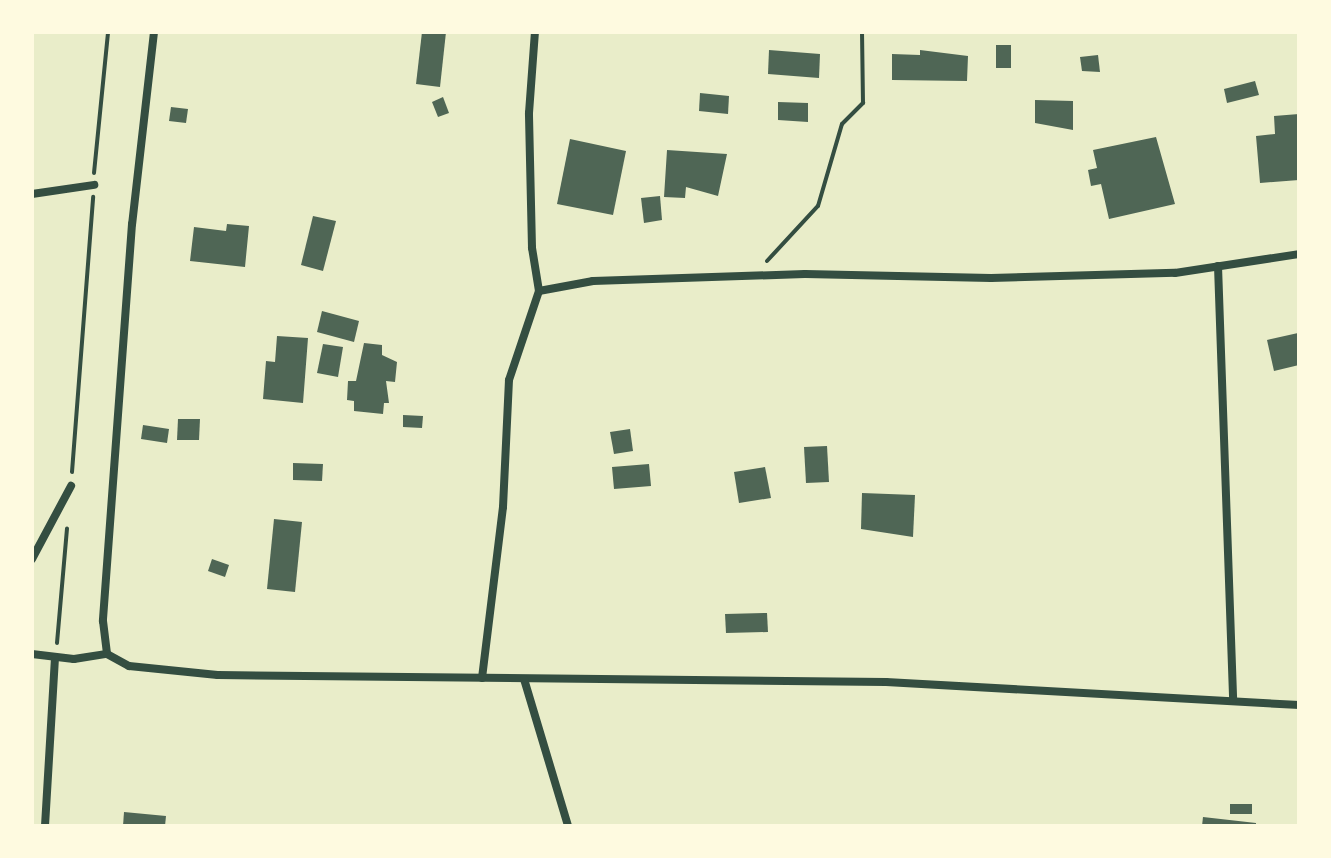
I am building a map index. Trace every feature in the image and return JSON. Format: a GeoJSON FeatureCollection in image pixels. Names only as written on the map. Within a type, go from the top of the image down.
{"type":"FeatureCollection","features":[{"type":"Feature","properties":{"kind":"street"},"geometry":{"type":"LineString","coordinates":[[107,654],[103,621],[132,224],[154,32]]}},
{"type":"Feature","properties":{"kind":"street"},"geometry":{"type":"LineString","coordinates":[[482,678],[503,507],[509,380],[539,291],[532,248],[529,113],[535,32]]}},
{"type":"Feature","properties":{"kind":"street"},"geometry":{"type":"LineString","coordinates":[[32,194],[94,185]]}},
{"type":"Feature","properties":{"kind":"street"},"geometry":{"type":"LineString","coordinates":[[539,291],[593,281],[753,276],[1084,277],[1218,266],[1299,254]]}},
{"type":"Feature","properties":{"kind":"street"},"geometry":{"type":"LineString","coordinates":[[1218,266],[1233,700]]}},
{"type":"Feature","properties":{"kind":"street"},"geometry":{"type":"LineString","coordinates":[[32,559],[71,486]]}},
{"type":"Feature","properties":{"kind":"street"},"geometry":{"type":"LineString","coordinates":[[32,654],[55,658],[107,654],[129,666],[218,675],[886,682],[1299,705]]}},
{"type":"Feature","properties":{"kind":"street"},"geometry":{"type":"LineString","coordinates":[[45,826],[55,658]]}},
{"type":"Feature","properties":{"kind":"street"},"geometry":{"type":"LineString","coordinates":[[524,679],[568,826]]}},
{"type":"Feature","properties":{"kind":"path"},"geometry":{"type":"LineString","coordinates":[[71,486],[94,185],[95,133],[108,32]]}},
{"type":"Feature","properties":{"kind":"path"},"geometry":{"type":"LineString","coordinates":[[753,276],[818,206],[842,124],[863,103],[862,32]]}},
{"type":"Feature","properties":{"kind":"path"},"geometry":{"type":"LineString","coordinates":[[55,658],[68,517]]}},
{"type":"Feature","properties":{"kind":"building"},"geometry":{"type":"Polygon","coordinates":[[[422,32],[446,32],[440,87],[416,84],[422,32]]]}},
{"type":"Feature","properties":{"kind":"building"},"geometry":{"type":"Polygon","coordinates":[[[996,45],[1011,45],[1011,68],[996,68],[996,45]]]}},
{"type":"Feature","properties":{"kind":"building"},"geometry":{"type":"Polygon","coordinates":[[[769,50],[820,54],[819,78],[768,74],[769,50]]]}},
{"type":"Feature","properties":{"kind":"building"},"geometry":{"type":"Polygon","coordinates":[[[920,50],[968,56],[967,81],[892,80],[892,54],[920,55],[920,50]]]}},
{"type":"Feature","properties":{"kind":"building"},"geometry":{"type":"Polygon","coordinates":[[[1098,55],[1100,72],[1082,71],[1080,57],[1098,55]]]}},
{"type":"Feature","properties":{"kind":"building"},"geometry":{"type":"Polygon","coordinates":[[[1255,81],[1259,95],[1227,103],[1224,89],[1255,81]]]}},
{"type":"Feature","properties":{"kind":"building"},"geometry":{"type":"Polygon","coordinates":[[[700,93],[729,96],[728,114],[699,111],[700,93]]]}},
{"type":"Feature","properties":{"kind":"building"},"geometry":{"type":"Polygon","coordinates":[[[443,97],[449,113],[438,117],[432,102],[443,97]]]}},
{"type":"Feature","properties":{"kind":"building"},"geometry":{"type":"Polygon","coordinates":[[[1035,100],[1073,101],[1073,130],[1035,123],[1035,100]]]}},
{"type":"Feature","properties":{"kind":"building"},"geometry":{"type":"Polygon","coordinates":[[[778,102],[808,103],[808,122],[778,120],[778,102]]]}},
{"type":"Feature","properties":{"kind":"building"},"geometry":{"type":"Polygon","coordinates":[[[171,107],[188,109],[186,123],[169,121],[171,107]]]}},
{"type":"Feature","properties":{"kind":"building"},"geometry":{"type":"Polygon","coordinates":[[[1299,114],[1299,180],[1260,183],[1256,136],[1275,134],[1274,116],[1299,114]]]}},
{"type":"Feature","properties":{"kind":"building"},"geometry":{"type":"Polygon","coordinates":[[[1156,137],[1175,204],[1109,219],[1101,184],[1091,186],[1088,170],[1097,168],[1093,150],[1156,137]]]}},
{"type":"Feature","properties":{"kind":"building"},"geometry":{"type":"Polygon","coordinates":[[[570,139],[626,151],[613,215],[557,204],[570,139]]]}},
{"type":"Feature","properties":{"kind":"building"},"geometry":{"type":"Polygon","coordinates":[[[667,150],[727,154],[718,196],[686,187],[685,198],[664,197],[667,150]]]}},
{"type":"Feature","properties":{"kind":"building"},"geometry":{"type":"Polygon","coordinates":[[[660,196],[662,220],[644,223],[641,198],[660,196]]]}},
{"type":"Feature","properties":{"kind":"building"},"geometry":{"type":"Polygon","coordinates":[[[313,216],[336,221],[323,271],[301,265],[313,216]]]}},
{"type":"Feature","properties":{"kind":"building"},"geometry":{"type":"Polygon","coordinates":[[[227,224],[249,226],[245,267],[190,261],[194,227],[226,231],[227,224]]]}},
{"type":"Feature","properties":{"kind":"building"},"geometry":{"type":"Polygon","coordinates":[[[322,311],[359,321],[354,342],[317,332],[322,311]]]}},
{"type":"Feature","properties":{"kind":"building"},"geometry":{"type":"Polygon","coordinates":[[[1298,333],[1299,365],[1274,371],[1267,340],[1298,333]]]}},
{"type":"Feature","properties":{"kind":"building"},"geometry":{"type":"Polygon","coordinates":[[[277,336],[308,338],[303,403],[263,399],[266,361],[275,362],[277,336]]]}},
{"type":"Feature","properties":{"kind":"building"},"geometry":{"type":"Polygon","coordinates":[[[364,343],[382,345],[382,355],[397,362],[395,382],[386,381],[389,403],[384,403],[383,414],[354,411],[354,401],[347,400],[348,381],[356,381],[364,343]]]}},
{"type":"Feature","properties":{"kind":"building"},"geometry":{"type":"Polygon","coordinates":[[[323,344],[343,347],[338,377],[317,373],[323,344]]]}},
{"type":"Feature","properties":{"kind":"building"},"geometry":{"type":"Polygon","coordinates":[[[403,415],[423,416],[422,428],[403,427],[403,415]]]}},
{"type":"Feature","properties":{"kind":"building"},"geometry":{"type":"Polygon","coordinates":[[[178,419],[200,419],[199,440],[177,440],[178,419]]]}},
{"type":"Feature","properties":{"kind":"building"},"geometry":{"type":"Polygon","coordinates":[[[143,425],[169,429],[167,443],[141,439],[143,425]]]}},
{"type":"Feature","properties":{"kind":"building"},"geometry":{"type":"Polygon","coordinates":[[[630,429],[633,451],[614,454],[610,432],[630,429]]]}},
{"type":"Feature","properties":{"kind":"building"},"geometry":{"type":"Polygon","coordinates":[[[827,446],[829,482],[806,483],[804,447],[827,446]]]}},
{"type":"Feature","properties":{"kind":"building"},"geometry":{"type":"Polygon","coordinates":[[[293,463],[323,464],[322,481],[293,480],[293,463]]]}},
{"type":"Feature","properties":{"kind":"building"},"geometry":{"type":"Polygon","coordinates":[[[649,464],[651,486],[614,489],[612,467],[649,464]]]}},
{"type":"Feature","properties":{"kind":"building"},"geometry":{"type":"Polygon","coordinates":[[[765,467],[771,498],[739,503],[734,472],[765,467]]]}},
{"type":"Feature","properties":{"kind":"building"},"geometry":{"type":"Polygon","coordinates":[[[862,493],[915,495],[913,537],[861,529],[862,493]]]}},
{"type":"Feature","properties":{"kind":"building"},"geometry":{"type":"Polygon","coordinates":[[[274,519],[302,522],[295,592],[267,589],[274,519]]]}},
{"type":"Feature","properties":{"kind":"building"},"geometry":{"type":"Polygon","coordinates":[[[212,559],[229,565],[225,577],[208,571],[212,559]]]}},
{"type":"Feature","properties":{"kind":"building"},"geometry":{"type":"Polygon","coordinates":[[[767,613],[768,632],[726,633],[725,614],[767,613]]]}},
{"type":"Feature","properties":{"kind":"building"},"geometry":{"type":"Polygon","coordinates":[[[1230,804],[1252,804],[1252,814],[1230,814],[1230,804]]]}},
{"type":"Feature","properties":{"kind":"building"},"geometry":{"type":"Polygon","coordinates":[[[124,812],[166,816],[165,826],[123,826],[124,812]]]}},
{"type":"Feature","properties":{"kind":"building"},"geometry":{"type":"Polygon","coordinates":[[[1203,817],[1256,823],[1256,826],[1202,826],[1203,817]]]}}]}
